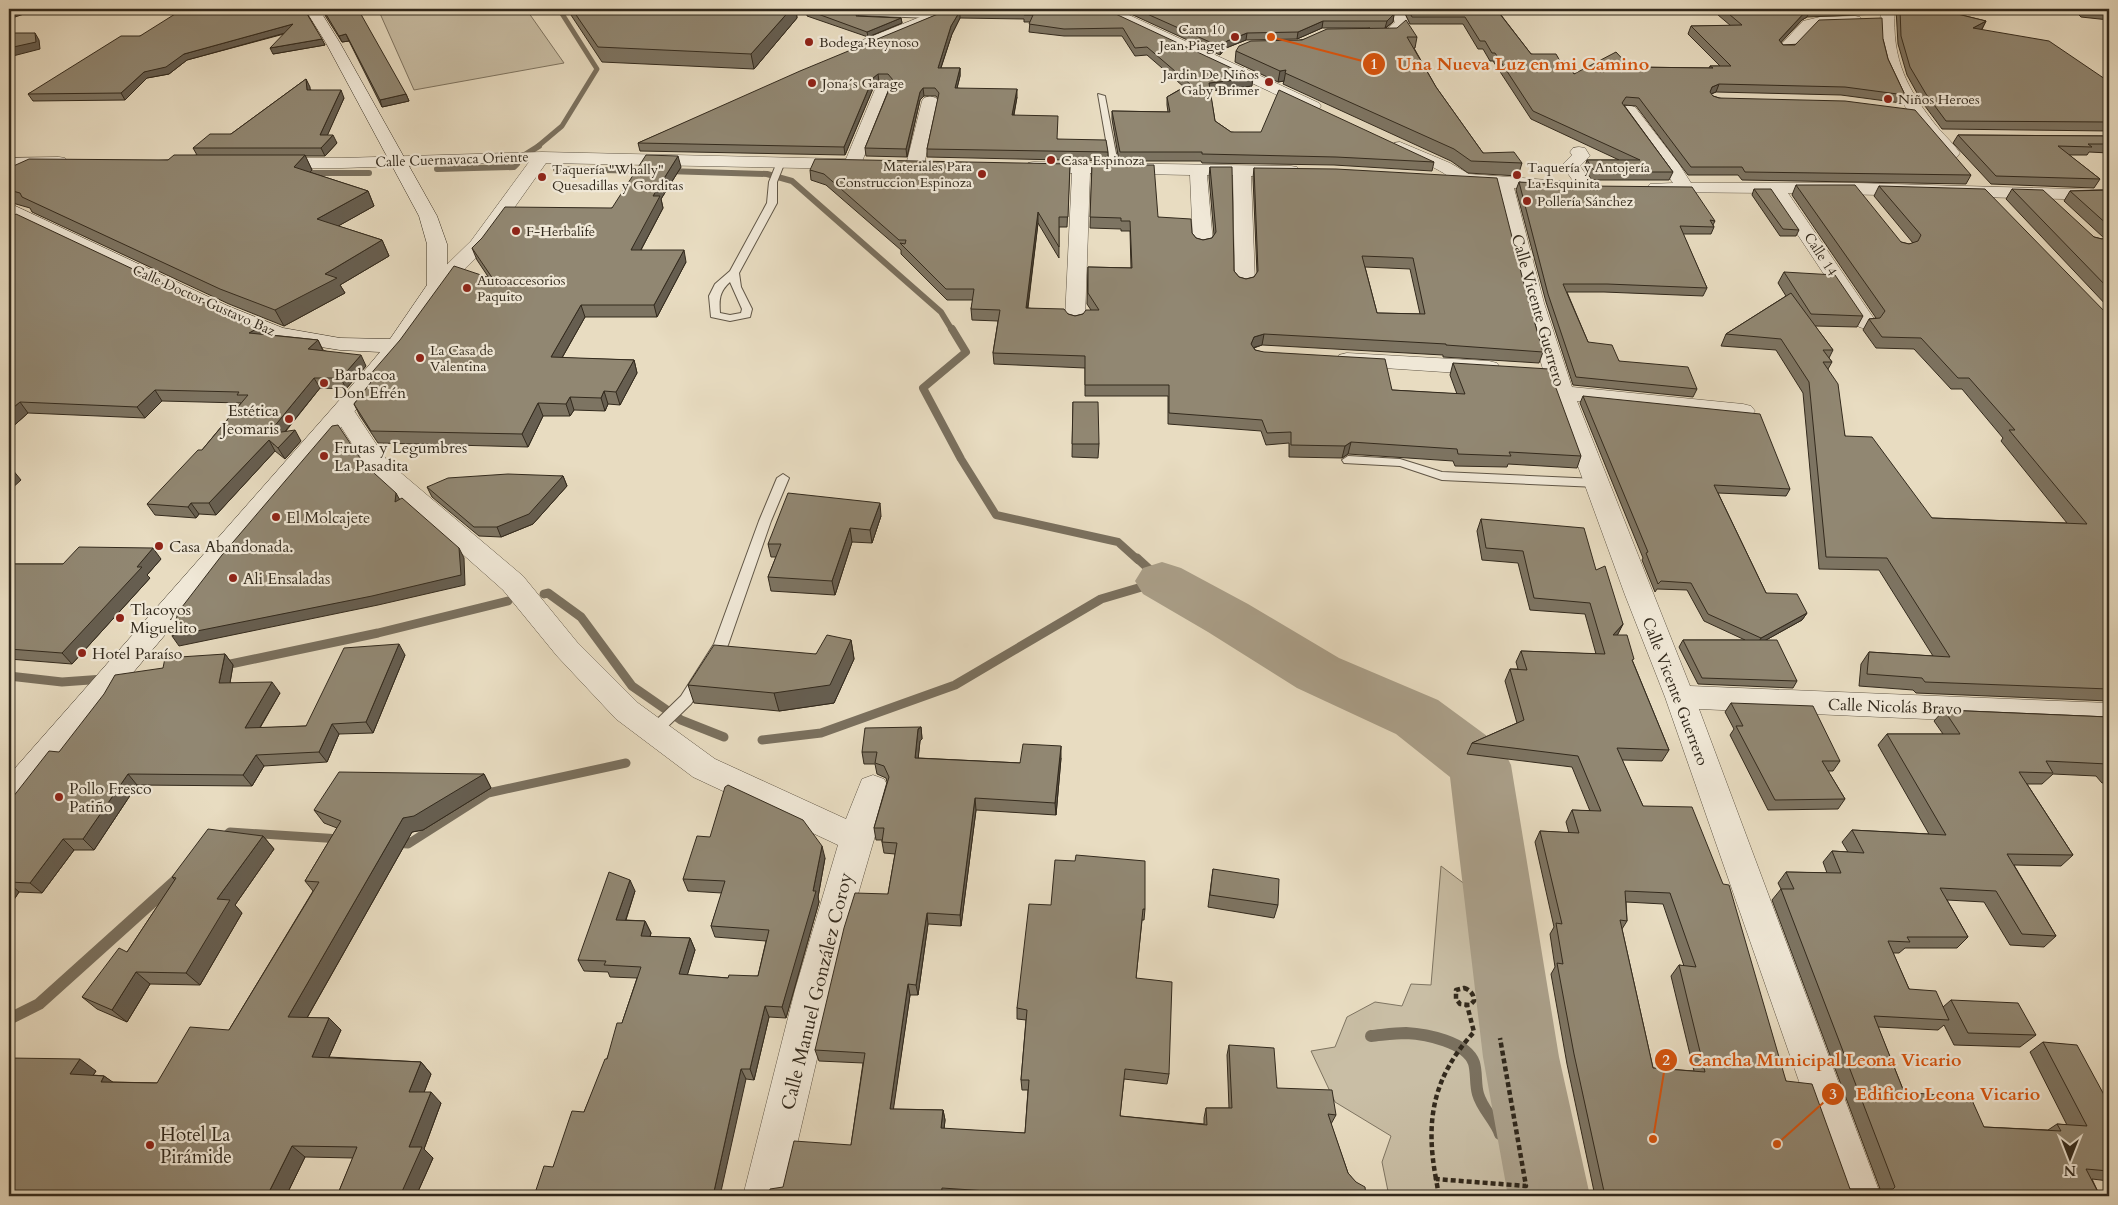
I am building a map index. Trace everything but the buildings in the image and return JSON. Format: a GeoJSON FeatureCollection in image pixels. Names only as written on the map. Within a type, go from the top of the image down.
{"type":"FeatureCollection","features":[{"type":"Feature","properties":{"kind":"street"},"geometry":{"type":"LineString","coordinates":[[337,9],[313,10],[428,216],[436,244],[437,285]]}},
{"type":"Feature","properties":{"kind":"street"},"geometry":{"type":"LineString","coordinates":[[840,54],[951,9]]}},
{"type":"Feature","properties":{"kind":"street"},"geometry":{"type":"LineString","coordinates":[[1105,9],[1228,58],[1324,111]]}},
{"type":"Feature","properties":{"kind":"street"},"geometry":{"type":"LineString","coordinates":[[1351,34],[1390,34],[1402,23],[1395,9]]}},
{"type":"Feature","properties":{"kind":"street"},"geometry":{"type":"LineString","coordinates":[[1785,48],[1808,24],[1813,22],[1879,17],[1892,64],[1907,95],[1936,136],[1999,206]]}},
{"type":"Feature","properties":{"kind":"street"},"geometry":{"type":"LineString","coordinates":[[852,164],[884,87]]}},
{"type":"Feature","properties":{"kind":"street"},"geometry":{"type":"LineString","coordinates":[[916,165],[930,101]]}},
{"type":"Feature","properties":{"kind":"street"},"geometry":{"type":"LineString","coordinates":[[1894,108],[1919,112]]}},
{"type":"Feature","properties":{"kind":"street"},"geometry":{"type":"LineString","coordinates":[[1629,110],[1673,168],[1685,188]]}},
{"type":"Feature","properties":{"kind":"street"},"geometry":{"type":"LineString","coordinates":[[1936,136],[1955,136]]}},
{"type":"Feature","properties":{"kind":"street"},"geometry":{"type":"LineString","coordinates":[[1386,140],[1444,166],[1465,179]]}},
{"type":"Feature","properties":{"kind":"street"},"geometry":{"type":"LineString","coordinates":[[609,158],[636,146]]}},
{"type":"Feature","properties":{"kind":"street"},"geometry":{"type":"LineString","coordinates":[[1579,152],[1581,156],[1571,165],[1586,187]]}},
{"type":"Feature","properties":{"kind":"street"},"geometry":{"type":"LineString","coordinates":[[9,797],[343,411],[396,346],[437,285],[478,245],[542,157]]}},
{"type":"Feature","properties":{"kind":"street","name":"Calle Cuernavaca Oriente"},"geometry":{"type":"LineString","coordinates":[[255,163],[542,157],[609,158],[780,166],[870,164]]}},
{"type":"Feature","properties":{"kind":"street"},"geometry":{"type":"LineString","coordinates":[[9,163],[79,162]]}},
{"type":"Feature","properties":{"kind":"street"},"geometry":{"type":"LineString","coordinates":[[897,164],[935,165]]}},
{"type":"Feature","properties":{"kind":"street"},"geometry":{"type":"LineString","coordinates":[[1013,167],[1306,171]]}},
{"type":"Feature","properties":{"kind":"street"},"geometry":{"type":"LineString","coordinates":[[1075,319],[1082,168]]}},
{"type":"Feature","properties":{"kind":"street"},"geometry":{"type":"LineString","coordinates":[[1198,170],[1203,243]]}},
{"type":"Feature","properties":{"kind":"street"},"geometry":{"type":"LineString","coordinates":[[1242,170],[1245,282]]}},
{"type":"Feature","properties":{"kind":"street"},"geometry":{"type":"LineString","coordinates":[[1428,177],[1606,187]]}},
{"type":"Feature","properties":{"kind":"street","name":"Calle Vicente Guerrero"},"geometry":{"type":"LineString","coordinates":[[1504,182],[1551,379],[1596,483],[1680,697],[1860,1196]]}},
{"type":"Feature","properties":{"kind":"street"},"geometry":{"type":"LineString","coordinates":[[1636,188],[1774,187],[1862,196],[1985,192],[2109,195]]}},
{"type":"Feature","properties":{"kind":"street","name":"Calle 14"},"geometry":{"type":"LineString","coordinates":[[1774,187],[1803,227],[1866,323]]}},
{"type":"Feature","properties":{"kind":"street"},"geometry":{"type":"LineString","coordinates":[[2043,194],[2062,212]]}},
{"type":"Feature","properties":{"kind":"street","name":"Calle Doctor Gustavo Baz"},"geometry":{"type":"LineString","coordinates":[[13,215],[278,334],[340,344],[396,346]]}},
{"type":"Feature","properties":{"kind":"street"},"geometry":{"type":"LineString","coordinates":[[1331,359],[1507,370]]}},
{"type":"Feature","properties":{"kind":"street"},"geometry":{"type":"LineString","coordinates":[[1551,379],[1743,411]]}},
{"type":"Feature","properties":{"kind":"street"},"geometry":{"type":"LineString","coordinates":[[343,411],[379,467],[513,583],[567,649],[627,711],[660,727],[704,768],[855,838]]}},
{"type":"Feature","properties":{"kind":"street","name":"Calle Nicolás Bravo"},"geometry":{"type":"LineString","coordinates":[[1680,697],[2109,715]]}},
{"type":"Feature","properties":{"kind":"street","name":"Calle Manuel González Coroy"},"geometry":{"type":"LineString","coordinates":[[764,1196],[805,1025],[855,838],[873,788]]}},
{"type":"Feature","properties":{"kind":"lane"},"geometry":{"type":"LineString","coordinates":[[768,10],[931,16]]}},
{"type":"Feature","properties":{"kind":"lane"},"geometry":{"type":"LineString","coordinates":[[1101,96],[1115,169]]}},
{"type":"Feature","properties":{"kind":"lane"},"geometry":{"type":"LineString","coordinates":[[734,273],[733,281],[735,288],[747,309],[746,315],[738,318],[722,318],[715,315],[714,296],[719,286],[734,273],[772,203],[774,182],[780,166]]}},
{"type":"Feature","properties":{"kind":"lane"},"geometry":{"type":"LineString","coordinates":[[1348,460],[1390,462],[1416,467],[1434,475],[1442,476],[1596,483]]}},
{"type":"Feature","properties":{"kind":"lane"},"geometry":{"type":"LineString","coordinates":[[660,727],[682,704],[721,645],[761,530],[783,478]]}},
{"type":"Feature","properties":{"kind":"path"},"geometry":{"type":"LineString","coordinates":[[1458,988],[1467,988],[1474,996],[1473,1004],[1466,1005],[1460,1004],[1456,999],[1455,993],[1458,988]]}},
{"type":"Feature","properties":{"kind":"path"},"geometry":{"type":"LineString","coordinates":[[1439,1196],[1431,1157],[1432,1114],[1436,1087],[1448,1062],[1463,1042],[1474,1032],[1466,1005]]}},
{"type":"Feature","properties":{"kind":"path"},"geometry":{"type":"LineString","coordinates":[[1436,1179],[1526,1186],[1500,1038]]}},
{"type":"Feature","properties":{"kind":"shaded area"},"geometry":{"type":"Polygon","coordinates":[[[378,9],[526,9],[564,63],[414,90],[378,9]]]}},
{"type":"Feature","properties":{"kind":"shaded area"},"geometry":{"type":"Polygon","coordinates":[[[1441,866],[1487,901],[1485,943],[1496,960],[1498,999],[1509,1029],[1517,1066],[1540,1196],[1389,1196],[1382,1162],[1391,1136],[1335,1102],[1311,1051],[1335,1047],[1347,1017],[1375,1002],[1402,1006],[1411,984],[1431,985],[1441,866]]]}},
{"type":"Feature","properties":{"kind":"waterway"},"geometry":{"type":"LineString","coordinates":[[537,147],[562,126],[597,69],[559,9]]}},
{"type":"Feature","properties":{"kind":"waterway"},"geometry":{"type":"LineString","coordinates":[[523,156],[539,146]]}},
{"type":"Feature","properties":{"kind":"waterway"},"geometry":{"type":"LineString","coordinates":[[437,169],[514,167],[517,164]]}},
{"type":"Feature","properties":{"kind":"waterway"},"geometry":{"type":"LineString","coordinates":[[556,169],[648,171]]}},
{"type":"Feature","properties":{"kind":"waterway"},"geometry":{"type":"LineString","coordinates":[[666,171],[767,174],[792,181],[941,312],[952,330]]}},
{"type":"Feature","properties":{"kind":"waterway"},"geometry":{"type":"LineString","coordinates":[[299,173],[369,173]]}},
{"type":"Feature","properties":{"kind":"waterway"},"geometry":{"type":"LineString","coordinates":[[952,329],[966,352],[923,388],[961,459],[996,515],[1118,542],[1138,560]]}},
{"type":"Feature","properties":{"kind":"waterway"},"geometry":{"type":"LineString","coordinates":[[762,740],[821,733],[955,685],[1101,599],[1162,581],[1137,558]]}},
{"type":"Feature","properties":{"kind":"waterway"},"geometry":{"type":"LineString","coordinates":[[1162,581],[1228,618],[1318,673],[1417,717],[1480,765],[1521,1057],[1549,1196]]}},
{"type":"Feature","properties":{"kind":"waterway"},"geometry":{"type":"LineString","coordinates":[[544,594],[548,593],[581,617],[632,686],[681,720],[724,737]]}},
{"type":"Feature","properties":{"kind":"waterway"},"geometry":{"type":"LineString","coordinates":[[221,666],[378,633],[508,601]]}},
{"type":"Feature","properties":{"kind":"waterway"},"geometry":{"type":"LineString","coordinates":[[9,676],[62,682],[104,679]]}},
{"type":"Feature","properties":{"kind":"waterway"},"geometry":{"type":"LineString","coordinates":[[394,843],[408,844],[488,793],[626,763]]}},
{"type":"Feature","properties":{"kind":"waterway"},"geometry":{"type":"LineString","coordinates":[[222,839],[230,832],[341,839]]}},
{"type":"Feature","properties":{"kind":"waterway"},"geometry":{"type":"LineString","coordinates":[[9,1019],[39,1004],[179,878]]}},
{"type":"Feature","properties":{"kind":"waterway"},"geometry":{"type":"LineString","coordinates":[[1371,1036],[1402,1033],[1434,1037],[1445,1040],[1463,1050],[1474,1063],[1480,1099],[1500,1134]]}},
{"type":"Feature","properties":{"kind":"place","name":"Cam 10 Jean Piaget"},"geometry":{"type":"Point","coordinates":[1235,37]}},
{"type":"Feature","properties":{"kind":"place","name":"Una Nueva Luz en mi Camino"},"geometry":{"type":"Point","coordinates":[1271,37]}},
{"type":"Feature","properties":{"kind":"place","name":"Bodega Reynoso"},"geometry":{"type":"Point","coordinates":[809,42]}},
{"type":"Feature","properties":{"kind":"place","name":"Jardin De Niños Gaby Brimer"},"geometry":{"type":"Point","coordinates":[1269,82]}},
{"type":"Feature","properties":{"kind":"place","name":"Jona´s Garage"},"geometry":{"type":"Point","coordinates":[812,83]}},
{"type":"Feature","properties":{"kind":"place","name":"Niños Heroes"},"geometry":{"type":"Point","coordinates":[1888,99]}},
{"type":"Feature","properties":{"kind":"place","name":"Casa Espinoza"},"geometry":{"type":"Point","coordinates":[1051,160]}},
{"type":"Feature","properties":{"kind":"place","name":"Materiales Para Construccion Espinoza"},"geometry":{"type":"Point","coordinates":[982,174]}},
{"type":"Feature","properties":{"kind":"place","name":"Taquería y Antojería La Esquinita"},"geometry":{"type":"Point","coordinates":[1517,175]}},
{"type":"Feature","properties":{"kind":"place","name":"Taquería \"Whally\" Quesadillas y Gorditas"},"geometry":{"type":"Point","coordinates":[542,177]}},
{"type":"Feature","properties":{"kind":"place","name":"Pollería Sánchez"},"geometry":{"type":"Point","coordinates":[1527,201]}},
{"type":"Feature","properties":{"kind":"place","name":"F-Herbalife"},"geometry":{"type":"Point","coordinates":[516,231]}},
{"type":"Feature","properties":{"kind":"place","name":"Autoaccesorios Paquito"},"geometry":{"type":"Point","coordinates":[467,288]}},
{"type":"Feature","properties":{"kind":"place","name":"La Casa de Valentina"},"geometry":{"type":"Point","coordinates":[420,358]}},
{"type":"Feature","properties":{"kind":"place","name":"Barbacoa Don Efrén"},"geometry":{"type":"Point","coordinates":[324,383]}},
{"type":"Feature","properties":{"kind":"place","name":"Estética Jeomaris"},"geometry":{"type":"Point","coordinates":[289,419]}},
{"type":"Feature","properties":{"kind":"place","name":"Frutas y Legumbres La Pasadita"},"geometry":{"type":"Point","coordinates":[324,456]}},
{"type":"Feature","properties":{"kind":"place","name":"El Molcajete"},"geometry":{"type":"Point","coordinates":[276,517]}},
{"type":"Feature","properties":{"kind":"place","name":"Casa Abandonada."},"geometry":{"type":"Point","coordinates":[159,546]}},
{"type":"Feature","properties":{"kind":"place","name":"Ali Ensaladas"},"geometry":{"type":"Point","coordinates":[233,578]}},
{"type":"Feature","properties":{"kind":"place","name":"Tlacoyos Miguelito"},"geometry":{"type":"Point","coordinates":[120,618]}},
{"type":"Feature","properties":{"kind":"place","name":"Hotel Paraíso"},"geometry":{"type":"Point","coordinates":[82,653]}},
{"type":"Feature","properties":{"kind":"place","name":"Pollo Fresco Patiño"},"geometry":{"type":"Point","coordinates":[59,797]}},
{"type":"Feature","properties":{"kind":"place","name":"Cancha Municipal Leona Vicario"},"geometry":{"type":"Point","coordinates":[1653,1139]}},
{"type":"Feature","properties":{"kind":"place","name":"Edificio Leona Vicario"},"geometry":{"type":"Point","coordinates":[1777,1144]}},
{"type":"Feature","properties":{"kind":"place","name":"Hotel La Pirámide"},"geometry":{"type":"Point","coordinates":[150,1145]}}]}
